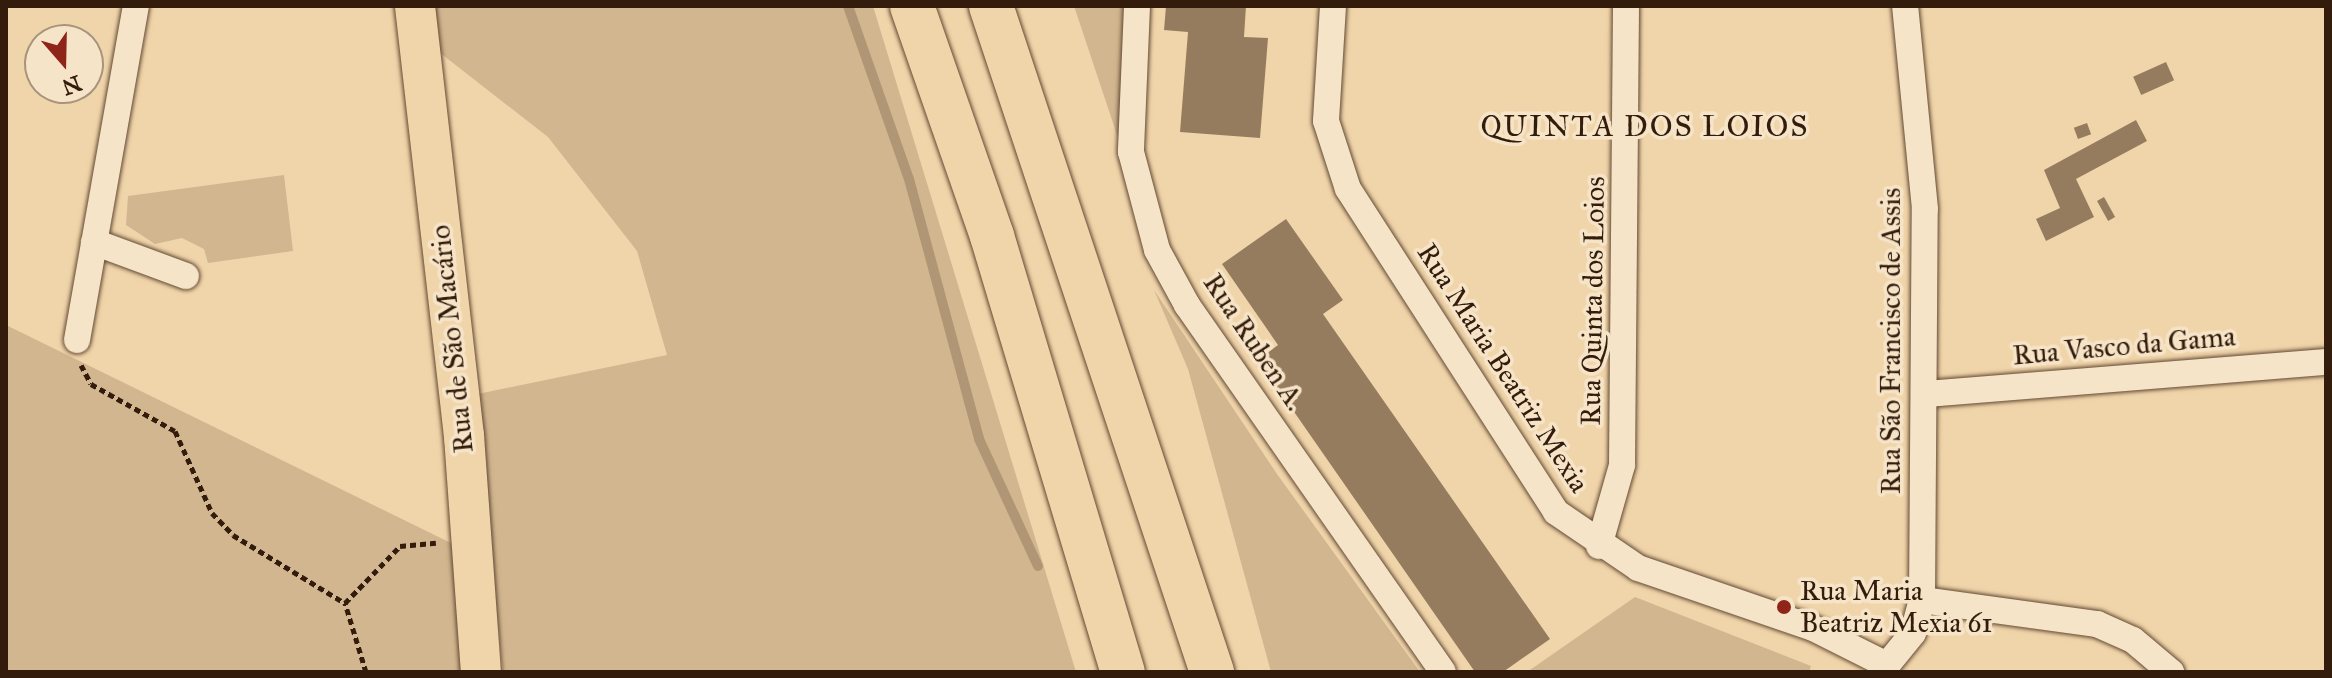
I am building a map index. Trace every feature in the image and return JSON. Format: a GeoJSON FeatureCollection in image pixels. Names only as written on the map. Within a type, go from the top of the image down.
{"type":"FeatureCollection","features":[{"type":"Feature","properties":{"kind":"highway"},"geometry":{"type":"LineString","coordinates":[[912,6],[992,236],[1123,672]]}},
{"type":"Feature","properties":{"kind":"highway"},"geometry":{"type":"LineString","coordinates":[[991,6],[1206,660]]}},
{"type":"Feature","properties":{"kind":"main road","name":"Rua de São Macário"},"geometry":{"type":"LineString","coordinates":[[415,6],[472,551],[481,672]]}},
{"type":"Feature","properties":{"kind":"street"},"geometry":{"type":"LineString","coordinates":[[77,340],[136,6]]}},
{"type":"Feature","properties":{"kind":"street","name":"Rua Ruben A."},"geometry":{"type":"LineString","coordinates":[[1137,6],[1131,152],[1157,250],[1187,305],[1443,672]]}},
{"type":"Feature","properties":{"kind":"street","name":"Rua Maria Beatriz Mexia"},"geometry":{"type":"LineString","coordinates":[[1333,6],[1326,121],[1348,189],[1556,512],[1599,546],[1638,568],[1813,628],[1888,669]]}},
{"type":"Feature","properties":{"kind":"street","name":"Rua Quinta dos Loios"},"geometry":{"type":"LineString","coordinates":[[1599,546],[1622,465],[1626,6]]}},
{"type":"Feature","properties":{"kind":"street","name":"Rua São Francisco de Assis"},"geometry":{"type":"LineString","coordinates":[[1888,669],[1913,633],[1922,600],[1927,394],[1925,209],[1905,6]]}},
{"type":"Feature","properties":{"kind":"street"},"geometry":{"type":"LineString","coordinates":[[94,242],[186,276]]}},
{"type":"Feature","properties":{"kind":"street","name":"Rua Vasco da Gama"},"geometry":{"type":"LineString","coordinates":[[1927,394],[2326,362]]}},
{"type":"Feature","properties":{"kind":"street"},"geometry":{"type":"LineString","coordinates":[[1922,600],[2097,624],[2133,640],[2171,672]]}},
{"type":"Feature","properties":{"kind":"path"},"geometry":{"type":"LineString","coordinates":[[77,340],[91,384],[185,444],[212,513],[233,535],[345,603],[366,672]]}},
{"type":"Feature","properties":{"kind":"path"},"geometry":{"type":"LineString","coordinates":[[345,603],[400,546],[427,541],[472,551]]}},
{"type":"Feature","properties":{"kind":"shaded area"},"geometry":{"type":"Polygon","coordinates":[[[422,6],[873,6],[1076,672],[503,672],[473,395],[667,355],[637,251],[548,137],[421,38],[422,6]]]}},
{"type":"Feature","properties":{"kind":"shaded area"},"geometry":{"type":"Polygon","coordinates":[[[1074,6],[1127,6],[1119,141],[1074,6]]]}},
{"type":"Feature","properties":{"kind":"shaded area"},"geometry":{"type":"Polygon","coordinates":[[[284,175],[293,251],[208,263],[204,249],[182,238],[155,244],[126,225],[128,196],[284,175]]]}},
{"type":"Feature","properties":{"kind":"shaded area"},"geometry":{"type":"Polygon","coordinates":[[[1154,290],[1277,474],[1420,672],[1271,672],[1188,369],[1154,290]]]}},
{"type":"Feature","properties":{"kind":"shaded area"},"geometry":{"type":"Polygon","coordinates":[[[6,325],[455,545],[461,672],[6,672],[6,325]]]}},
{"type":"Feature","properties":{"kind":"shaded area"},"geometry":{"type":"Polygon","coordinates":[[[1635,597],[1811,666],[1809,672],[1527,672],[1635,597]]]}},
{"type":"Feature","properties":{"kind":"building"},"geometry":{"type":"Polygon","coordinates":[[[1166,6],[1246,6],[1244,37],[1268,38],[1260,138],[1180,132],[1188,32],[1164,30],[1166,6]]]}},
{"type":"Feature","properties":{"kind":"building"},"geometry":{"type":"Polygon","coordinates":[[[2166,62],[2174,80],[2141,95],[2133,77],[2166,62]]]}},
{"type":"Feature","properties":{"kind":"building"},"geometry":{"type":"Polygon","coordinates":[[[2136,120],[2147,141],[2076,179],[2094,217],[2046,241],[2036,219],[2060,208],[2044,170],[2136,120]]]}},
{"type":"Feature","properties":{"kind":"building"},"geometry":{"type":"Polygon","coordinates":[[[2087,123],[2091,134],[2078,139],[2074,128],[2087,123]]]}},
{"type":"Feature","properties":{"kind":"building"},"geometry":{"type":"Polygon","coordinates":[[[2104,197],[2115,217],[2108,221],[2097,201],[2104,197]]]}},
{"type":"Feature","properties":{"kind":"building"},"geometry":{"type":"Polygon","coordinates":[[[1286,219],[1343,300],[1323,314],[1550,639],[1503,672],[1475,672],[1258,360],[1278,345],[1222,264],[1286,219]]]}},
{"type":"Feature","properties":{"kind":"waterway"},"geometry":{"type":"LineString","coordinates":[[848,6],[909,179],[979,439],[1038,566]]}},
{"type":"Feature","properties":{"kind":"place","name":"Rua Maria Beatriz Mexia 61"},"geometry":{"type":"Point","coordinates":[1784,607]}},
{"type":"Feature","properties":{"kind":"district","name":"QUINTA DOS LOIOS"},"geometry":{"type":"Point","coordinates":[1645,126]}}]}
